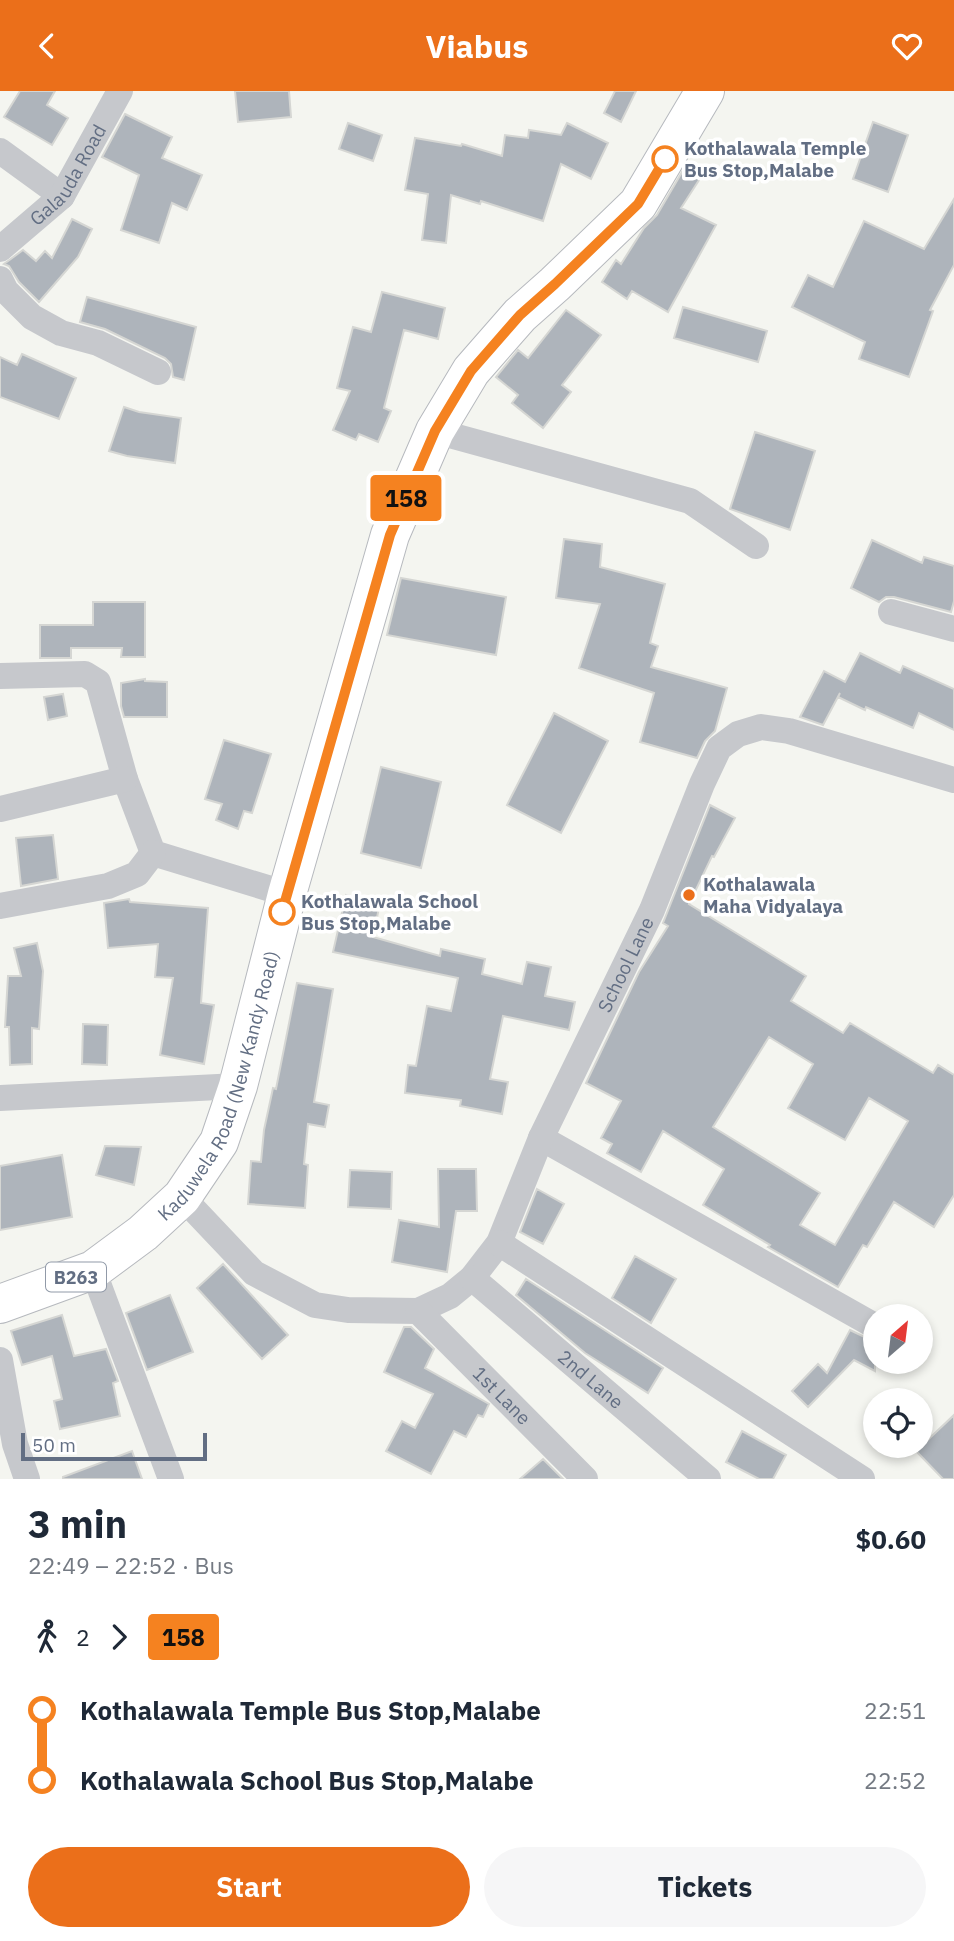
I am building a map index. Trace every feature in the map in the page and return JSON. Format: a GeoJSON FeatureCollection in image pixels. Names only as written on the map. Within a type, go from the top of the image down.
{"type":"FeatureCollection","features":[{"type":"Feature","properties":{"kind":"main road","name":"Kaduwela Road (New Kandy Road)"},"geometry":{"type":"LineString","coordinates":[[0,1304],[93,1270],[143,1233],[182,1198],[219,1142],[238,1086],[287,894],[390,535],[435,431],[471,371],[520,315],[638,204],[705,91]]}},
{"type":"Feature","properties":{"kind":"street","name":"Galauda Road"},"geometry":{"type":"LineString","coordinates":[[0,249],[62,196],[120,91]]}},
{"type":"Feature","properties":{"kind":"street"},"geometry":{"type":"LineString","coordinates":[[0,151],[62,196]]}},
{"type":"Feature","properties":{"kind":"street"},"geometry":{"type":"LineString","coordinates":[[0,279],[6,291],[32,317],[61,333],[98,343],[158,372]]}},
{"type":"Feature","properties":{"kind":"street"},"geometry":{"type":"LineString","coordinates":[[435,431],[690,501],[756,546]]}},
{"type":"Feature","properties":{"kind":"street"},"geometry":{"type":"LineString","coordinates":[[891,612],[954,629]]}},
{"type":"Feature","properties":{"kind":"street"},"geometry":{"type":"LineString","coordinates":[[0,676],[85,674],[98,682],[125,779],[153,853]]}},
{"type":"Feature","properties":{"kind":"street","name":"School Lane"},"geometry":{"type":"LineString","coordinates":[[182,1198],[254,1273],[315,1305],[348,1310],[418,1311],[450,1296],[472,1278],[499,1243],[541,1137],[652,910],[719,748],[738,734],[761,727],[789,731],[954,780]]}},
{"type":"Feature","properties":{"kind":"street"},"geometry":{"type":"LineString","coordinates":[[0,809],[125,779]]}},
{"type":"Feature","properties":{"kind":"street"},"geometry":{"type":"LineString","coordinates":[[153,853],[287,894]]}},
{"type":"Feature","properties":{"kind":"street"},"geometry":{"type":"LineString","coordinates":[[0,906],[108,885],[137,874],[153,853]]}},
{"type":"Feature","properties":{"kind":"street"},"geometry":{"type":"LineString","coordinates":[[0,1098],[238,1086]]}},
{"type":"Feature","properties":{"kind":"street"},"geometry":{"type":"LineString","coordinates":[[541,1137],[863,1320]]}},
{"type":"Feature","properties":{"kind":"street"},"geometry":{"type":"LineString","coordinates":[[499,1243],[862,1479]]}},
{"type":"Feature","properties":{"kind":"street"},"geometry":{"type":"LineString","coordinates":[[93,1270],[171,1479]]}},
{"type":"Feature","properties":{"kind":"street","name":"2nd Lane"},"geometry":{"type":"LineString","coordinates":[[472,1278],[708,1479]]}},
{"type":"Feature","properties":{"kind":"street","name":"1st Lane"},"geometry":{"type":"LineString","coordinates":[[418,1311],[585,1479]]}},
{"type":"Feature","properties":{"kind":"street"},"geometry":{"type":"LineString","coordinates":[[0,1360],[15,1444],[27,1479]]}},
{"type":"Feature","properties":{"kind":"building"},"geometry":{"type":"Polygon","coordinates":[[[20,91],[55,91],[47,105],[68,118],[52,145],[4,117],[20,91]]]}},
{"type":"Feature","properties":{"kind":"building"},"geometry":{"type":"Polygon","coordinates":[[[235,91],[289,91],[291,117],[238,122],[235,91]]]}},
{"type":"Feature","properties":{"kind":"building"},"geometry":{"type":"Polygon","coordinates":[[[615,91],[636,91],[621,122],[604,113],[615,91]]]}},
{"type":"Feature","properties":{"kind":"building"},"geometry":{"type":"Polygon","coordinates":[[[125,114],[172,137],[162,158],[202,175],[187,210],[172,203],[159,243],[121,230],[139,175],[102,157],[125,114]]]}},
{"type":"Feature","properties":{"kind":"building"},"geometry":{"type":"Polygon","coordinates":[[[873,122],[908,135],[888,192],[853,179],[873,122]]]}},
{"type":"Feature","properties":{"kind":"building"},"geometry":{"type":"Polygon","coordinates":[[[348,123],[382,135],[373,161],[339,149],[348,123]]]}},
{"type":"Feature","properties":{"kind":"building"},"geometry":{"type":"Polygon","coordinates":[[[567,123],[608,143],[591,179],[561,164],[543,221],[481,201],[480,204],[451,195],[446,243],[422,240],[428,194],[405,190],[415,138],[461,146],[462,144],[502,156],[505,135],[528,138],[529,130],[561,135],[567,123]]]}},
{"type":"Feature","properties":{"kind":"building"},"geometry":{"type":"Polygon","coordinates":[[[685,167],[701,177],[681,208],[716,225],[668,312],[632,291],[627,299],[602,282],[616,260],[621,264],[644,228],[657,215],[685,167]]]}},
{"type":"Feature","properties":{"kind":"building"},"geometry":{"type":"Polygon","coordinates":[[[954,199],[954,265],[930,310],[933,311],[909,377],[859,359],[865,342],[792,307],[808,275],[833,287],[864,221],[924,249],[954,199]]]}},
{"type":"Feature","properties":{"kind":"building"},"geometry":{"type":"Polygon","coordinates":[[[72,219],[92,229],[78,257],[39,302],[19,282],[9,266],[4,264],[23,250],[36,261],[45,251],[52,258],[72,219]]]}},
{"type":"Feature","properties":{"kind":"building"},"geometry":{"type":"Polygon","coordinates":[[[382,292],[445,308],[438,339],[404,330],[384,408],[391,411],[378,442],[359,434],[356,440],[333,430],[350,391],[337,388],[353,327],[371,332],[382,292]]]}},
{"type":"Feature","properties":{"kind":"building"},"geometry":{"type":"Polygon","coordinates":[[[87,297],[196,327],[184,380],[173,377],[171,364],[165,358],[105,329],[80,322],[87,297]]]}},
{"type":"Feature","properties":{"kind":"building"},"geometry":{"type":"Polygon","coordinates":[[[683,307],[767,331],[758,362],[674,338],[683,307]]]}},
{"type":"Feature","properties":{"kind":"building"},"geometry":{"type":"Polygon","coordinates":[[[566,310],[601,335],[562,385],[571,392],[543,428],[512,403],[518,395],[496,377],[518,350],[528,358],[566,310]]]}},
{"type":"Feature","properties":{"kind":"building"},"geometry":{"type":"Polygon","coordinates":[[[22,354],[76,378],[59,419],[0,397],[0,357],[17,365],[22,354]]]}},
{"type":"Feature","properties":{"kind":"building"},"geometry":{"type":"Polygon","coordinates":[[[124,407],[181,418],[175,463],[109,451],[124,407]]]}},
{"type":"Feature","properties":{"kind":"building"},"geometry":{"type":"Polygon","coordinates":[[[755,432],[815,451],[790,530],[730,509],[755,432]]]}},
{"type":"Feature","properties":{"kind":"building"},"geometry":{"type":"Polygon","coordinates":[[[564,539],[602,544],[600,567],[665,584],[650,643],[658,646],[651,667],[727,688],[715,731],[705,741],[697,758],[640,742],[654,693],[579,668],[600,604],[556,598],[564,539]]]}},
{"type":"Feature","properties":{"kind":"building"},"geometry":{"type":"Polygon","coordinates":[[[872,540],[922,563],[924,557],[954,566],[954,601],[951,612],[894,597],[886,597],[879,602],[851,588],[872,540]]]}},
{"type":"Feature","properties":{"kind":"building"},"geometry":{"type":"Polygon","coordinates":[[[401,578],[506,597],[496,655],[387,635],[401,578]]]}},
{"type":"Feature","properties":{"kind":"building"},"geometry":{"type":"Polygon","coordinates":[[[93,602],[145,602],[145,657],[121,657],[122,648],[71,648],[71,658],[40,658],[40,625],[93,625],[93,602]]]}},
{"type":"Feature","properties":{"kind":"building"},"geometry":{"type":"Polygon","coordinates":[[[860,653],[900,673],[903,666],[954,689],[954,730],[919,713],[913,728],[866,707],[865,710],[838,697],[840,693],[823,725],[800,717],[824,671],[845,682],[860,653]]]}},
{"type":"Feature","properties":{"kind":"building"},"geometry":{"type":"Polygon","coordinates":[[[145,679],[167,682],[167,717],[124,717],[121,683],[145,679]]]}},
{"type":"Feature","properties":{"kind":"building"},"geometry":{"type":"Polygon","coordinates":[[[63,694],[67,716],[48,720],[44,697],[63,694]]]}},
{"type":"Feature","properties":{"kind":"building"},"geometry":{"type":"Polygon","coordinates":[[[554,713],[608,741],[561,833],[507,805],[554,713]]]}},
{"type":"Feature","properties":{"kind":"building"},"geometry":{"type":"Polygon","coordinates":[[[224,740],[271,754],[252,813],[244,811],[238,829],[216,820],[222,804],[205,799],[224,740]]]}},
{"type":"Feature","properties":{"kind":"building"},"geometry":{"type":"Polygon","coordinates":[[[381,767],[441,782],[421,868],[361,853],[381,767]]]}},
{"type":"Feature","properties":{"kind":"building"},"geometry":{"type":"Polygon","coordinates":[[[710,805],[735,818],[714,857],[712,856],[689,904],[806,976],[791,1001],[843,1033],[850,1023],[933,1073],[938,1065],[954,1075],[954,1195],[934,1227],[894,1202],[867,1247],[863,1245],[838,1287],[768,1247],[770,1245],[703,1205],[724,1169],[663,1131],[641,1172],[607,1153],[612,1144],[601,1138],[621,1101],[586,1083],[639,972],[668,926],[663,923],[710,805]],[[769,1037],[713,1127],[820,1193],[800,1225],[835,1245],[908,1121],[869,1098],[845,1140],[788,1108],[813,1064],[769,1037]]]}},
{"type":"Feature","properties":{"kind":"building"},"geometry":{"type":"Polygon","coordinates":[[[53,835],[58,879],[21,886],[16,838],[53,835]]]}},
{"type":"Feature","properties":{"kind":"building"},"geometry":{"type":"Polygon","coordinates":[[[346,895],[380,903],[373,937],[440,956],[441,949],[485,959],[482,974],[522,984],[527,962],[551,967],[545,996],[575,1002],[569,1030],[503,1016],[490,1079],[508,1082],[502,1114],[460,1106],[461,1100],[405,1093],[408,1065],[416,1066],[427,1006],[451,1011],[458,978],[333,952],[346,895]]]}},
{"type":"Feature","properties":{"kind":"building"},"geometry":{"type":"Polygon","coordinates":[[[129,899],[130,902],[208,908],[201,1003],[214,1005],[204,1064],[160,1055],[173,978],[155,977],[158,944],[108,948],[104,903],[129,899]]]}},
{"type":"Feature","properties":{"kind":"building"},"geometry":{"type":"Polygon","coordinates":[[[37,943],[43,971],[39,1029],[32,1028],[32,1064],[10,1065],[9,1027],[5,1027],[8,976],[21,976],[14,948],[37,943]]]}},
{"type":"Feature","properties":{"kind":"building"},"geometry":{"type":"Polygon","coordinates":[[[297,983],[333,989],[314,1102],[329,1105],[325,1127],[308,1124],[304,1164],[308,1165],[305,1208],[248,1204],[251,1161],[261,1162],[264,1130],[273,1088],[276,1089],[297,983]]]}},
{"type":"Feature","properties":{"kind":"building"},"geometry":{"type":"Polygon","coordinates":[[[83,1024],[108,1025],[107,1065],[82,1064],[83,1024]]]}},
{"type":"Feature","properties":{"kind":"building"},"geometry":{"type":"Polygon","coordinates":[[[105,1146],[141,1147],[134,1185],[96,1175],[105,1146]]]}},
{"type":"Feature","properties":{"kind":"building"},"geometry":{"type":"Polygon","coordinates":[[[62,1155],[72,1217],[0,1230],[0,1166],[62,1155]]]}},
{"type":"Feature","properties":{"kind":"building"},"geometry":{"type":"Polygon","coordinates":[[[438,1169],[476,1169],[477,1211],[456,1211],[447,1272],[392,1262],[399,1220],[439,1227],[438,1169]]]}},
{"type":"Feature","properties":{"kind":"building"},"geometry":{"type":"Polygon","coordinates":[[[350,1170],[392,1172],[391,1209],[348,1207],[350,1170]]]}},
{"type":"Feature","properties":{"kind":"building"},"geometry":{"type":"Polygon","coordinates":[[[537,1189],[564,1204],[543,1244],[520,1232],[537,1189]]]}},
{"type":"Feature","properties":{"kind":"building"},"geometry":{"type":"Polygon","coordinates":[[[635,1256],[676,1279],[651,1323],[612,1298],[635,1256]]]}},
{"type":"Feature","properties":{"kind":"building"},"geometry":{"type":"Polygon","coordinates":[[[223,1264],[288,1335],[262,1359],[197,1288],[223,1264]]]}},
{"type":"Feature","properties":{"kind":"building"},"geometry":{"type":"Polygon","coordinates":[[[526,1279],[663,1368],[648,1393],[585,1353],[516,1295],[526,1279]]]}},
{"type":"Feature","properties":{"kind":"building"},"geometry":{"type":"Polygon","coordinates":[[[170,1295],[193,1352],[147,1370],[126,1313],[170,1295]]]}},
{"type":"Feature","properties":{"kind":"building"},"geometry":{"type":"Polygon","coordinates":[[[62,1315],[74,1356],[106,1349],[118,1381],[113,1383],[120,1416],[60,1429],[54,1401],[62,1399],[52,1356],[22,1365],[11,1331],[62,1315]]]}},
{"type":"Feature","properties":{"kind":"building"},"geometry":{"type":"Polygon","coordinates":[[[404,1327],[411,1327],[434,1349],[425,1368],[489,1404],[483,1417],[478,1415],[466,1437],[454,1431],[431,1474],[386,1451],[402,1421],[415,1428],[433,1394],[384,1372],[404,1327]]]}},
{"type":"Feature","properties":{"kind":"building"},"geometry":{"type":"Polygon","coordinates":[[[850,1330],[863,1336],[863,1365],[854,1360],[808,1407],[792,1391],[818,1364],[827,1373],[850,1330]]]}},
{"type":"Feature","properties":{"kind":"building"},"geometry":{"type":"Polygon","coordinates":[[[954,1415],[954,1479],[943,1479],[923,1458],[933,1458],[933,1435],[954,1415]]]}},
{"type":"Feature","properties":{"kind":"building"},"geometry":{"type":"Polygon","coordinates":[[[742,1431],[786,1455],[773,1479],[759,1479],[726,1462],[742,1431]]]}},
{"type":"Feature","properties":{"kind":"building"},"geometry":{"type":"Polygon","coordinates":[[[132,1451],[142,1479],[63,1479],[63,1477],[132,1451]]]}},
{"type":"Feature","properties":{"kind":"building"},"geometry":{"type":"Polygon","coordinates":[[[543,1459],[563,1479],[520,1479],[543,1459]]]}},
{"type":"Feature","properties":{"kind":"bus line","name":"158"},"geometry":{"type":"LineString","coordinates":[[282,912],[390,535],[435,431],[471,371],[520,315],[638,204],[665,159]]}},
{"type":"Feature","properties":{"kind":"place","name":"Kothalawala Temple Bus Stop,Malabe"},"geometry":{"type":"Point","coordinates":[665,159]}},
{"type":"Feature","properties":{"kind":"place","name":"Kothalawala Maha Vidyalaya"},"geometry":{"type":"Point","coordinates":[689,895]}},
{"type":"Feature","properties":{"kind":"place","name":"Kothalawala School Bus Stop,Malabe"},"geometry":{"type":"Point","coordinates":[282,912]}}]}
